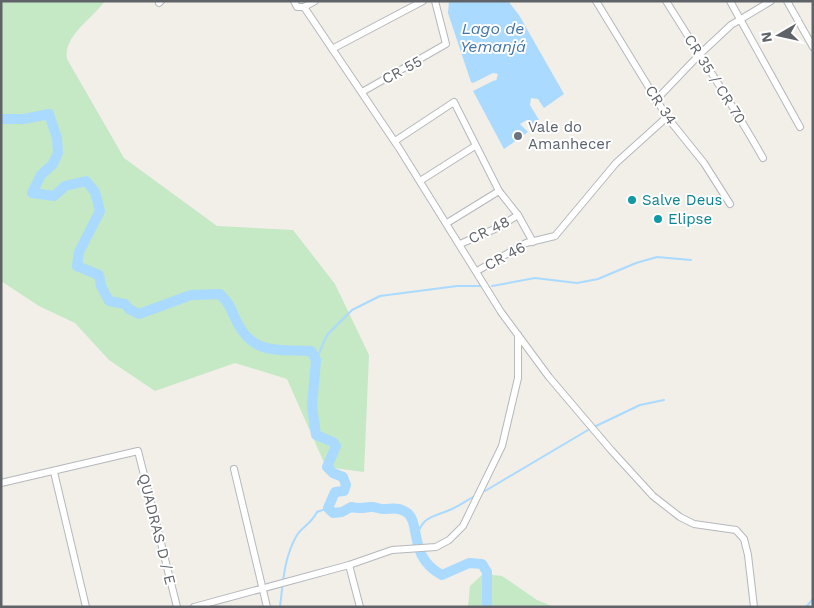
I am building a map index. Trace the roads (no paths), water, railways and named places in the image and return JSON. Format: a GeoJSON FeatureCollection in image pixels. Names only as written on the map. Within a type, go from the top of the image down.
{"type":"FeatureCollection","features":[{"type":"Feature","properties":{"kind":"street"},"geometry":{"type":"LineString","coordinates":[[294,1],[297,7],[304,8],[315,1]]}},
{"type":"Feature","properties":{"kind":"street"},"geometry":{"type":"LineString","coordinates":[[332,49],[423,1]]}},
{"type":"Feature","properties":{"kind":"street","name":"CR 55"},"geometry":{"type":"LineString","coordinates":[[362,92],[446,44],[435,1]]}},
{"type":"Feature","properties":{"kind":"street","name":"CR 34"},"geometry":{"type":"LineString","coordinates":[[596,1],[656,100],[704,163],[730,204]]}},
{"type":"Feature","properties":{"kind":"street","name":"CR 35 / CR 70"},"geometry":{"type":"LineString","coordinates":[[666,1],[724,89],[763,158]]}},
{"type":"Feature","properties":{"kind":"street"},"geometry":{"type":"LineString","coordinates":[[730,1],[800,127]]}},
{"type":"Feature","properties":{"kind":"street"},"geometry":{"type":"LineString","coordinates":[[656,100],[700,54],[741,19],[771,1]]}},
{"type":"Feature","properties":{"kind":"street"},"geometry":{"type":"LineString","coordinates":[[787,1],[813,47]]}},
{"type":"Feature","properties":{"kind":"street"},"geometry":{"type":"LineString","coordinates":[[304,8],[395,141],[501,312],[549,377],[653,496],[680,517],[694,524],[736,530],[744,539],[748,555],[754,607]]}},
{"type":"Feature","properties":{"kind":"street"},"geometry":{"type":"LineString","coordinates":[[395,141],[454,102],[499,191],[518,215],[533,242]]}},
{"type":"Feature","properties":{"kind":"street","name":"CR 46"},"geometry":{"type":"LineString","coordinates":[[477,271],[533,242],[555,236],[616,163],[668,117]]}},
{"type":"Feature","properties":{"kind":"street"},"geometry":{"type":"LineString","coordinates":[[420,181],[475,146]]}},
{"type":"Feature","properties":{"kind":"street"},"geometry":{"type":"LineString","coordinates":[[447,223],[499,191]]}},
{"type":"Feature","properties":{"kind":"street","name":"CR 48"},"geometry":{"type":"LineString","coordinates":[[460,244],[496,228],[518,215]]}},
{"type":"Feature","properties":{"kind":"street"},"geometry":{"type":"LineString","coordinates":[[194,607],[349,565],[392,550],[436,547],[449,540],[463,526],[502,446],[518,378],[518,335]]}},
{"type":"Feature","properties":{"kind":"street","name":"QUADRAS D / E"},"geometry":{"type":"LineString","coordinates":[[54,472],[138,451],[177,607]]}},
{"type":"Feature","properties":{"kind":"street"},"geometry":{"type":"LineString","coordinates":[[234,469],[267,607]]}},
{"type":"Feature","properties":{"kind":"street"},"geometry":{"type":"LineString","coordinates":[[1,483],[54,472],[86,607]]}},
{"type":"Feature","properties":{"kind":"street"},"geometry":{"type":"LineString","coordinates":[[349,565],[360,607]]}},
{"type":"Feature","properties":{"kind":"water","name":"Lago de Yemanjá"},"geometry":{"type":"Polygon","coordinates":[[[449,1],[508,1],[519,15],[564,94],[544,108],[538,99],[531,98],[530,105],[539,120],[531,125],[527,120],[520,124],[528,132],[504,149],[473,91],[496,81],[498,74],[493,73],[473,83],[471,82],[448,13],[449,1]]]}},
{"type":"Feature","properties":{"kind":"waterway"},"geometry":{"type":"LineString","coordinates":[[1,119],[24,119],[49,114],[57,138],[58,153],[53,164],[41,175],[32,193],[54,196],[65,186],[86,181],[95,192],[100,211],[79,252],[77,266],[99,275],[101,286],[109,301],[125,304],[129,309],[139,314],[191,295],[220,294],[229,306],[238,324],[252,341],[270,349],[311,351],[316,360],[312,406],[316,435],[333,442],[336,446],[327,467],[333,473],[343,477],[346,485],[344,491],[335,492],[328,508],[333,513],[342,512],[351,507],[372,507],[404,511],[410,515],[413,522],[419,549],[424,559],[442,575],[469,563],[482,564],[487,572],[487,607]]}},
{"type":"Feature","properties":{"kind":"waterway"},"geometry":{"type":"LineString","coordinates":[[492,286],[535,278],[577,283],[598,279],[636,263],[657,257],[691,260]]}},
{"type":"Feature","properties":{"kind":"waterway"},"geometry":{"type":"LineString","coordinates":[[316,360],[327,335],[352,310],[380,296],[457,286],[482,286]]}},
{"type":"Feature","properties":{"kind":"waterway"},"geometry":{"type":"LineString","coordinates":[[596,426],[640,405],[664,400]]}},
{"type":"Feature","properties":{"kind":"waterway"},"geometry":{"type":"LineString","coordinates":[[485,491],[588,430]]}},
{"type":"Feature","properties":{"kind":"waterway"},"geometry":{"type":"LineString","coordinates":[[416,538],[422,525],[429,518],[455,508],[473,497]]}},
{"type":"Feature","properties":{"kind":"waterway"},"geometry":{"type":"LineString","coordinates":[[280,607],[285,570],[293,543],[299,532],[312,520],[317,512],[328,508]]}},
{"type":"Feature","properties":{"kind":"waterway"},"geometry":{"type":"LineString","coordinates":[[806,607],[813,599]]}},
{"type":"Feature","properties":{"kind":"place","name":"Vale do Amanhecer"},"geometry":{"type":"Point","coordinates":[518,136]}},
{"type":"Feature","properties":{"kind":"place","name":"Salve Deus"},"geometry":{"type":"Point","coordinates":[632,200]}},
{"type":"Feature","properties":{"kind":"place","name":"Elipse"},"geometry":{"type":"Point","coordinates":[658,219]}}]}
